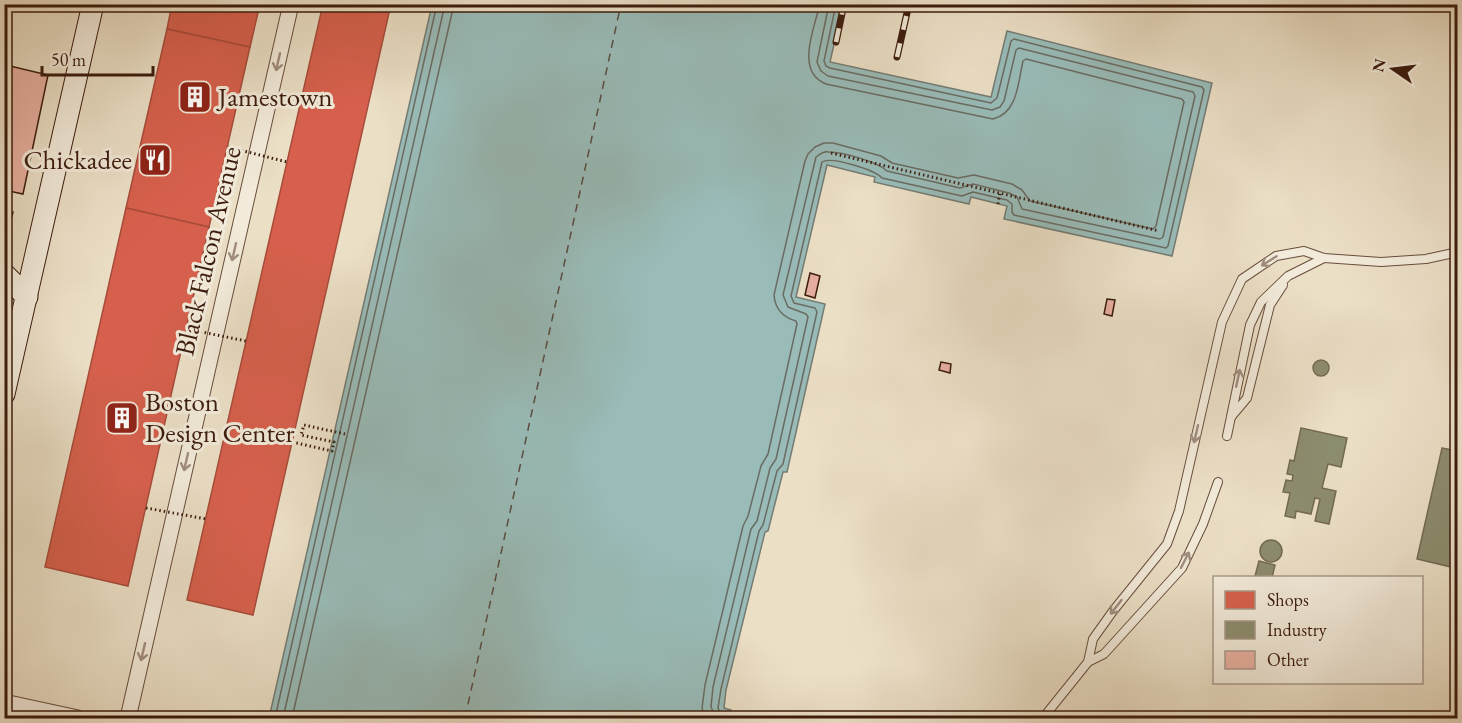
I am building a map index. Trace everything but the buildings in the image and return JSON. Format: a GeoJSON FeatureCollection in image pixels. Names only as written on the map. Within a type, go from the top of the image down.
{"type":"FeatureCollection","features":[{"type":"Feature","properties":{"kind":"street"},"geometry":{"type":"LineString","coordinates":[[4,394],[93,4]]}},
{"type":"Feature","properties":{"kind":"street","name":"Black Falcon Avenue"},"geometry":{"type":"LineString","coordinates":[[128,718],[291,4]]}},
{"type":"Feature","properties":{"kind":"street"},"geometry":{"type":"LineString","coordinates":[[4,274],[27,297]]}},
{"type":"Feature","properties":{"kind":"street"},"geometry":{"type":"LineString","coordinates":[[4,702],[78,718]]}},
{"type":"Feature","properties":{"kind":"lane"},"geometry":{"type":"LineString","coordinates":[[1043,718],[1088,662],[1094,639],[1167,544],[1179,511],[1222,322],[1242,279],[1276,256],[1304,251],[1324,258],[1381,262],[1426,259],[1458,252]]}},
{"type":"Feature","properties":{"kind":"lane"},"geometry":{"type":"LineString","coordinates":[[1227,436],[1250,325],[1261,302],[1288,276],[1324,258]]}},
{"type":"Feature","properties":{"kind":"lane"},"geometry":{"type":"LineString","coordinates":[[1230,418],[1247,398],[1270,305],[1288,276]]}},
{"type":"Feature","properties":{"kind":"lane"},"geometry":{"type":"LineString","coordinates":[[1088,662],[1104,654],[1182,568],[1203,524],[1218,482]]}},
{"type":"Feature","properties":{"kind":"path"},"geometry":{"type":"LineString","coordinates":[[228,147],[287,162]]}},
{"type":"Feature","properties":{"kind":"path"},"geometry":{"type":"LineString","coordinates":[[831,153],[1159,231]]}},
{"type":"Feature","properties":{"kind":"path"},"geometry":{"type":"LineString","coordinates":[[998,204],[1000,192]]}},
{"type":"Feature","properties":{"kind":"path"},"geometry":{"type":"LineString","coordinates":[[186,329],[246,341]]}},
{"type":"Feature","properties":{"kind":"path"},"geometry":{"type":"LineString","coordinates":[[292,442],[332,451],[334,442],[301,435],[304,425],[345,434]]}},
{"type":"Feature","properties":{"kind":"path"},"geometry":{"type":"LineString","coordinates":[[146,508],[206,519]]}},
{"type":"Feature","properties":{"kind":"water"},"geometry":{"type":"Polygon","coordinates":[[[432,5],[843,5],[830,62],[991,97],[1007,31],[1212,83],[1172,256],[1004,219],[1007,206],[971,197],[969,204],[874,182],[875,177],[827,165],[796,297],[825,304],[787,472],[783,472],[768,531],[765,532],[726,690],[724,708],[731,710],[729,718],[269,718],[432,5]]]}},
{"type":"Feature","properties":{"kind":"ferry route"},"geometry":{"type":"LineString","coordinates":[[465,718],[621,4]]}},
{"type":"Feature","properties":{"kind":"railway"},"geometry":{"type":"LineString","coordinates":[[836,42],[844,4]]}},
{"type":"Feature","properties":{"kind":"railway"},"geometry":{"type":"LineString","coordinates":[[897,57],[909,4]]}},
{"type":"Feature","properties":{"kind":"place","name":"Jamestown"},"geometry":{"type":"Point","coordinates":[195,97]}},
{"type":"Feature","properties":{"kind":"place","name":"Chickadee"},"geometry":{"type":"Point","coordinates":[155,160]}},
{"type":"Feature","properties":{"kind":"place","name":"Boston Design Center"},"geometry":{"type":"Point","coordinates":[122,418]}}]}
